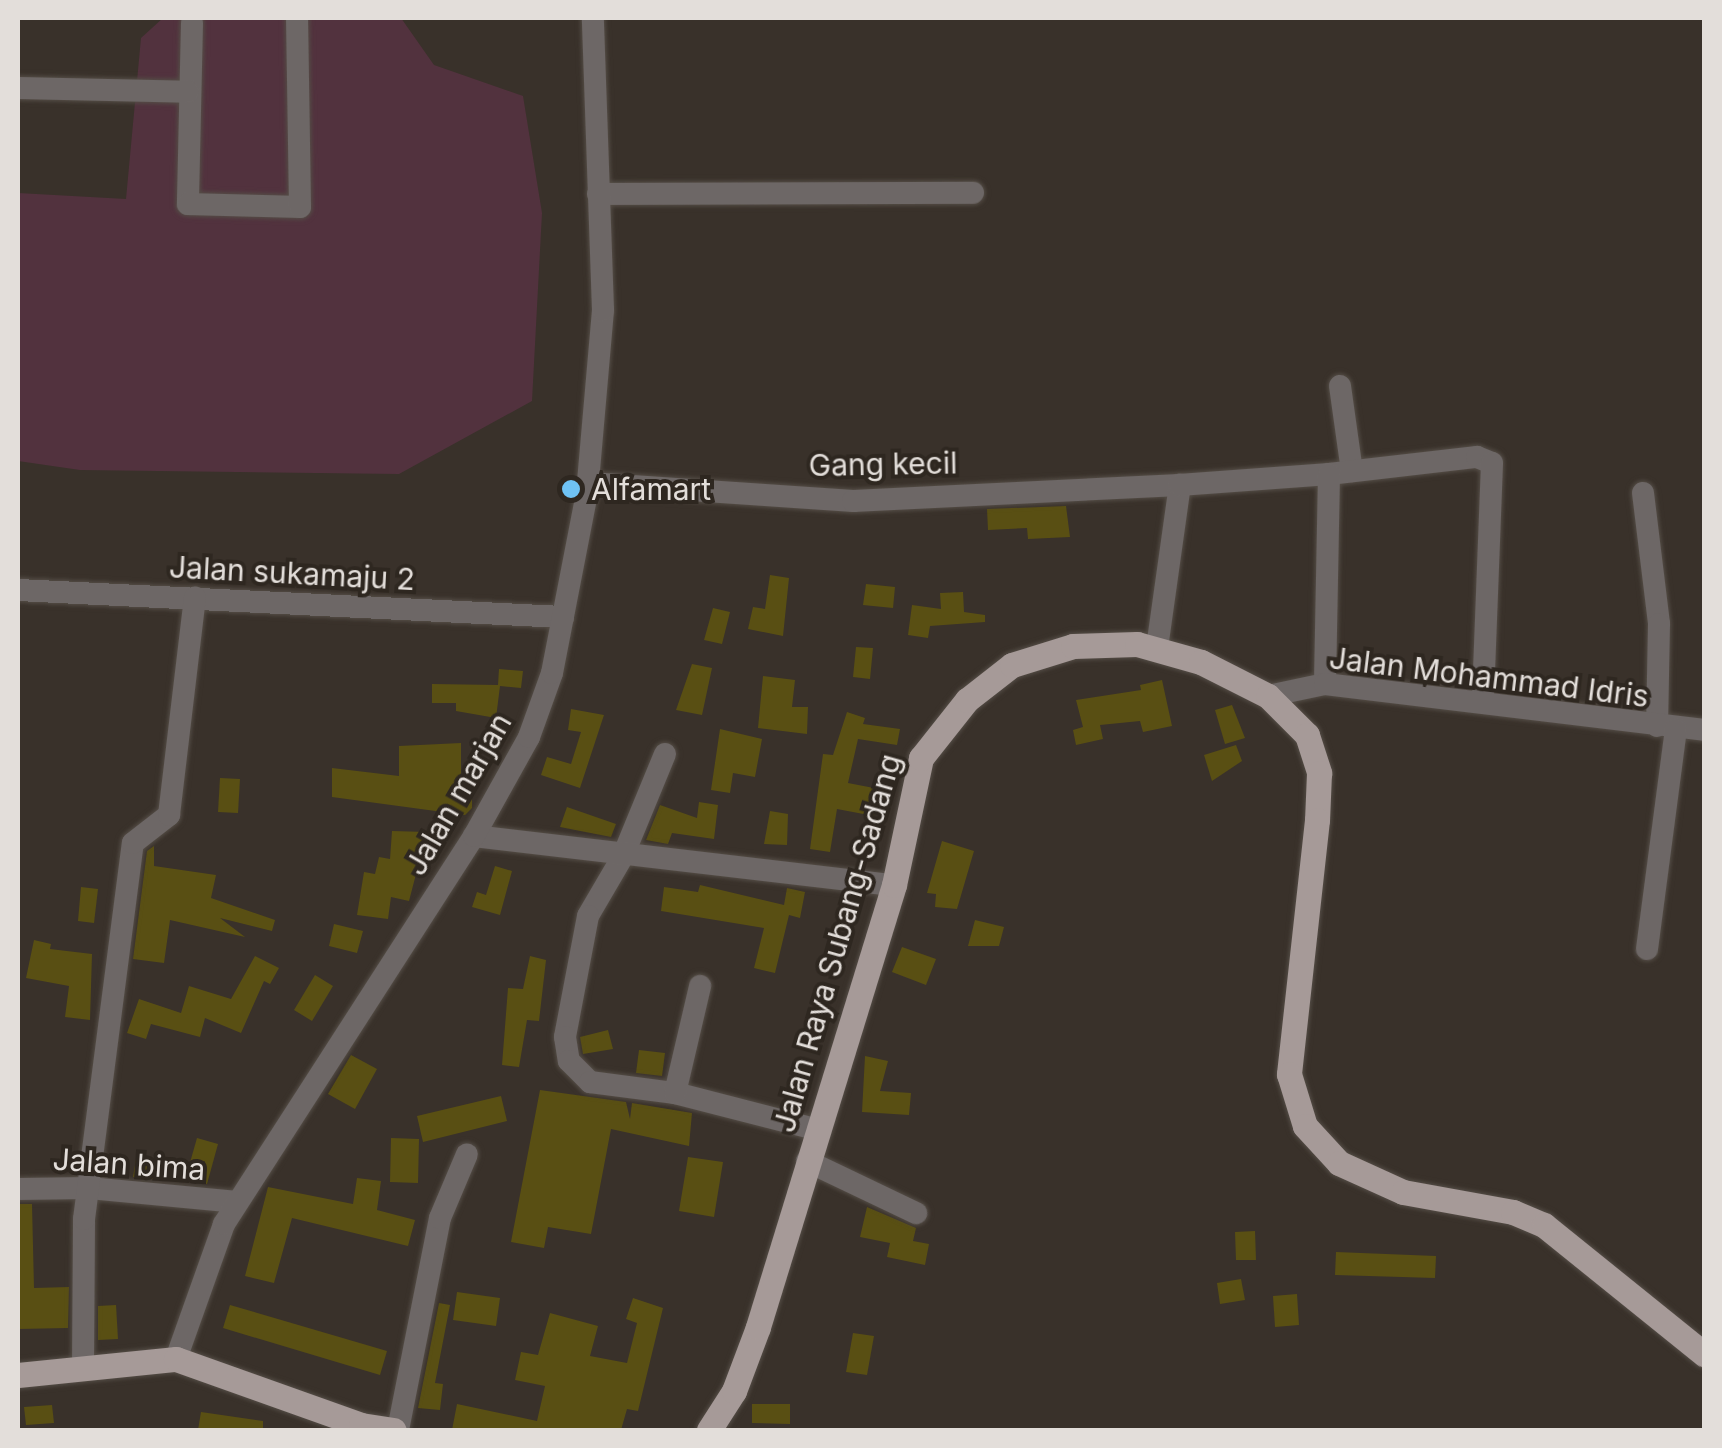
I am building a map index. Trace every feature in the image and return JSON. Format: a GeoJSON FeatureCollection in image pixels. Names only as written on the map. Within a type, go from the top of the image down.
{"type":"FeatureCollection","features":[{"type":"Feature","properties":{"kind":"main road","name":"Jalan Raya Subang-Sadang"},"geometry":{"type":"LineString","coordinates":[[709,1430],[734,1392],[752,1343],[894,886],[921,758],[967,700],[1012,665],[1073,646],[1157,648],[1268,696],[1307,735],[1319,774],[1289,1074],[1306,1126],[1339,1162],[1403,1192],[1513,1212],[1544,1226],[1704,1354]]}},
{"type":"Feature","properties":{"kind":"main road"},"geometry":{"type":"LineString","coordinates":[[18,1375],[176,1359],[360,1428],[396,1430]]}},
{"type":"Feature","properties":{"kind":"street"},"geometry":{"type":"LineString","coordinates":[[192,23],[188,204],[300,207],[297,18]]}},
{"type":"Feature","properties":{"kind":"street","name":"Jalan marjan"},"geometry":{"type":"LineString","coordinates":[[176,1359],[237,1202],[474,836],[529,737],[563,617],[588,482],[604,310],[593,18]]}},
{"type":"Feature","properties":{"kind":"street"},"geometry":{"type":"LineString","coordinates":[[18,88],[188,92]]}},
{"type":"Feature","properties":{"kind":"street"},"geometry":{"type":"LineString","coordinates":[[598,194],[974,193]]}},
{"type":"Feature","properties":{"kind":"street"},"geometry":{"type":"LineString","coordinates":[[1325,684],[1341,472],[1340,386]]}},
{"type":"Feature","properties":{"kind":"street","name":"Gang kecil"},"geometry":{"type":"LineString","coordinates":[[588,482],[853,501],[1180,486],[1477,457],[1492,463],[1484,702]]}},
{"type":"Feature","properties":{"kind":"street"},"geometry":{"type":"LineString","coordinates":[[1157,648],[1180,486]]}},
{"type":"Feature","properties":{"kind":"street"},"geometry":{"type":"LineString","coordinates":[[1643,493],[1659,624],[1666,728],[1647,949]]}},
{"type":"Feature","properties":{"kind":"street","name":"Jalan sukamaju 2"},"geometry":{"type":"LineString","coordinates":[[18,590],[563,617]]}},
{"type":"Feature","properties":{"kind":"street"},"geometry":{"type":"LineString","coordinates":[[83,1366],[88,1188],[133,843],[168,816],[196,598]]}},
{"type":"Feature","properties":{"kind":"street","name":"Jalan Mohammad Idris"},"geometry":{"type":"LineString","coordinates":[[1268,696],[1325,684],[1704,730]]}},
{"type":"Feature","properties":{"kind":"street"},"geometry":{"type":"LineString","coordinates":[[665,754],[623,856],[588,916],[566,1050],[575,1071],[590,1082],[675,1094],[816,1129]]}},
{"type":"Feature","properties":{"kind":"street"},"geometry":{"type":"LineString","coordinates":[[474,836],[894,886]]}},
{"type":"Feature","properties":{"kind":"street"},"geometry":{"type":"LineString","coordinates":[[675,1094],[700,986]]}},
{"type":"Feature","properties":{"kind":"street"},"geometry":{"type":"LineString","coordinates":[[396,1430],[440,1218],[467,1154]]}},
{"type":"Feature","properties":{"kind":"street"},"geometry":{"type":"LineString","coordinates":[[808,1161],[916,1213]]}},
{"type":"Feature","properties":{"kind":"street","name":"Jalan bima"},"geometry":{"type":"LineString","coordinates":[[18,1189],[88,1188],[237,1202]]}},
{"type":"Feature","properties":{"kind":"shaded area"},"geometry":{"type":"Polygon","coordinates":[[[163,18],[401,18],[434,65],[523,96],[542,213],[532,401],[399,474],[80,470],[18,461],[18,193],[126,199],[141,38],[163,18]]]}},
{"type":"Feature","properties":{"kind":"building"},"geometry":{"type":"Polygon","coordinates":[[[1066,506],[1070,537],[1028,539],[1027,528],[988,530],[987,509],[1066,506]]]}},
{"type":"Feature","properties":{"kind":"building"},"geometry":{"type":"Polygon","coordinates":[[[770,575],[789,578],[783,636],[748,629],[753,607],[765,609],[770,575]]]}},
{"type":"Feature","properties":{"kind":"building"},"geometry":{"type":"Polygon","coordinates":[[[866,584],[895,587],[893,608],[863,605],[866,584]]]}},
{"type":"Feature","properties":{"kind":"building"},"geometry":{"type":"Polygon","coordinates":[[[963,592],[964,612],[985,615],[985,622],[930,626],[928,638],[908,635],[912,605],[941,609],[940,593],[963,592]]]}},
{"type":"Feature","properties":{"kind":"building"},"geometry":{"type":"Polygon","coordinates":[[[713,608],[730,612],[722,644],[704,640],[713,608]]]}},
{"type":"Feature","properties":{"kind":"building"},"geometry":{"type":"Polygon","coordinates":[[[856,647],[873,648],[870,679],[853,677],[856,647]]]}},
{"type":"Feature","properties":{"kind":"building"},"geometry":{"type":"Polygon","coordinates":[[[692,664],[712,668],[702,715],[676,710],[692,664]]]}},
{"type":"Feature","properties":{"kind":"building"},"geometry":{"type":"Polygon","coordinates":[[[499,669],[523,671],[521,688],[500,686],[496,718],[456,711],[456,703],[432,703],[432,684],[498,685],[499,669]]]}},
{"type":"Feature","properties":{"kind":"building"},"geometry":{"type":"Polygon","coordinates":[[[763,676],[795,680],[792,707],[808,707],[807,734],[758,728],[763,676]]]}},
{"type":"Feature","properties":{"kind":"building"},"geometry":{"type":"Polygon","coordinates":[[[1162,680],[1172,726],[1143,732],[1140,721],[1100,725],[1103,739],[1076,745],[1073,730],[1083,727],[1076,700],[1141,690],[1140,685],[1162,680]]]}},
{"type":"Feature","properties":{"kind":"building"},"geometry":{"type":"Polygon","coordinates":[[[1232,705],[1245,738],[1225,744],[1215,710],[1232,705]]]}},
{"type":"Feature","properties":{"kind":"building"},"geometry":{"type":"Polygon","coordinates":[[[571,709],[604,715],[580,788],[541,775],[547,757],[571,764],[581,732],[568,730],[571,709]]]}},
{"type":"Feature","properties":{"kind":"building"},"geometry":{"type":"Polygon","coordinates":[[[847,712],[865,718],[863,724],[900,729],[897,745],[858,739],[848,783],[879,789],[874,816],[837,809],[830,852],[810,849],[823,754],[833,755],[847,712]]]}},
{"type":"Feature","properties":{"kind":"building"},"geometry":{"type":"Polygon","coordinates":[[[720,729],[762,739],[755,777],[733,773],[730,793],[711,790],[720,729]]]}},
{"type":"Feature","properties":{"kind":"building"},"geometry":{"type":"Polygon","coordinates":[[[461,743],[461,786],[472,786],[472,808],[465,815],[332,797],[332,768],[399,776],[399,746],[461,743]]]}},
{"type":"Feature","properties":{"kind":"building"},"geometry":{"type":"Polygon","coordinates":[[[1236,745],[1242,761],[1212,781],[1204,755],[1236,745]]]}},
{"type":"Feature","properties":{"kind":"building"},"geometry":{"type":"Polygon","coordinates":[[[220,778],[240,779],[238,813],[218,812],[220,778]]]}},
{"type":"Feature","properties":{"kind":"building"},"geometry":{"type":"Polygon","coordinates":[[[699,802],[718,805],[714,839],[672,833],[668,844],[646,840],[660,805],[697,818],[699,802]]]}},
{"type":"Feature","properties":{"kind":"building"},"geometry":{"type":"Polygon","coordinates":[[[567,807],[616,824],[611,837],[560,827],[567,807]]]}},
{"type":"Feature","properties":{"kind":"building"},"geometry":{"type":"Polygon","coordinates":[[[770,811],[788,814],[787,845],[764,844],[770,811]]]}},
{"type":"Feature","properties":{"kind":"building"},"geometry":{"type":"Polygon","coordinates":[[[392,831],[427,832],[409,901],[391,897],[388,919],[357,915],[364,872],[375,874],[379,857],[390,859],[392,831]]]}},
{"type":"Feature","properties":{"kind":"building"},"geometry":{"type":"Polygon","coordinates":[[[942,841],[974,851],[957,909],[935,907],[936,894],[927,893],[942,841]]]}},
{"type":"Feature","properties":{"kind":"building"},"geometry":{"type":"Polygon","coordinates":[[[154,846],[154,866],[216,875],[211,898],[275,920],[272,931],[220,918],[245,937],[170,920],[164,963],[133,959],[147,851],[154,846]]]}},
{"type":"Feature","properties":{"kind":"building"},"geometry":{"type":"Polygon","coordinates":[[[495,866],[512,871],[500,915],[472,907],[477,892],[486,895],[495,866]]]}},
{"type":"Feature","properties":{"kind":"building"},"geometry":{"type":"Polygon","coordinates":[[[700,885],[784,905],[787,888],[805,892],[800,918],[789,915],[775,973],[754,968],[764,928],[661,911],[664,887],[698,892],[700,885]]]}},
{"type":"Feature","properties":{"kind":"building"},"geometry":{"type":"Polygon","coordinates":[[[81,887],[98,889],[94,923],[78,921],[81,887]]]}},
{"type":"Feature","properties":{"kind":"building"},"geometry":{"type":"Polygon","coordinates":[[[975,920],[1004,927],[999,946],[968,946],[975,920]]]}},
{"type":"Feature","properties":{"kind":"building"},"geometry":{"type":"Polygon","coordinates":[[[334,924],[363,931],[357,953],[329,946],[334,924]]]}},
{"type":"Feature","properties":{"kind":"building"},"geometry":{"type":"Polygon","coordinates":[[[34,940],[51,944],[50,949],[92,954],[90,1020],[65,1017],[69,986],[26,978],[34,940]]]}},
{"type":"Feature","properties":{"kind":"building"},"geometry":{"type":"Polygon","coordinates":[[[902,947],[936,959],[926,985],[892,972],[902,947]]]}},
{"type":"Feature","properties":{"kind":"building"},"geometry":{"type":"Polygon","coordinates":[[[255,956],[279,968],[270,984],[264,981],[241,1033],[205,1018],[200,1037],[151,1024],[146,1039],[127,1033],[139,999],[181,1013],[189,986],[231,999],[255,956]]]}},
{"type":"Feature","properties":{"kind":"building"},"geometry":{"type":"Polygon","coordinates":[[[530,956],[546,960],[539,1021],[527,1020],[519,1067],[502,1065],[508,988],[523,989],[530,956]]]}},
{"type":"Feature","properties":{"kind":"building"},"geometry":{"type":"Polygon","coordinates":[[[315,975],[333,986],[312,1021],[294,1010],[315,975]]]}},
{"type":"Feature","properties":{"kind":"building"},"geometry":{"type":"Polygon","coordinates":[[[608,1030],[613,1049],[583,1054],[580,1037],[608,1030]]]}},
{"type":"Feature","properties":{"kind":"building"},"geometry":{"type":"Polygon","coordinates":[[[639,1050],[665,1053],[662,1076],[636,1073],[639,1050]]]}},
{"type":"Feature","properties":{"kind":"building"},"geometry":{"type":"Polygon","coordinates":[[[351,1055],[377,1069],[355,1109],[328,1094],[351,1055]]]}},
{"type":"Feature","properties":{"kind":"building"},"geometry":{"type":"Polygon","coordinates":[[[865,1056],[888,1061],[880,1091],[911,1093],[909,1115],[862,1112],[865,1056]]]}},
{"type":"Feature","properties":{"kind":"building"},"geometry":{"type":"Polygon","coordinates":[[[540,1090],[626,1102],[630,1119],[632,1103],[692,1113],[689,1146],[611,1129],[591,1234],[548,1227],[544,1248],[511,1242],[540,1090]]]}},
{"type":"Feature","properties":{"kind":"building"},"geometry":{"type":"Polygon","coordinates":[[[501,1096],[507,1121],[423,1142],[417,1116],[501,1096]]]}},
{"type":"Feature","properties":{"kind":"building"},"geometry":{"type":"Polygon","coordinates":[[[197,1138],[218,1144],[207,1184],[185,1180],[197,1138]]]}},
{"type":"Feature","properties":{"kind":"building"},"geometry":{"type":"Polygon","coordinates":[[[391,1138],[419,1139],[418,1183],[390,1182],[391,1138]]]}},
{"type":"Feature","properties":{"kind":"building"},"geometry":{"type":"Polygon","coordinates":[[[688,1157],[723,1162],[714,1217],[679,1211],[688,1157]]]}},
{"type":"Feature","properties":{"kind":"building"},"geometry":{"type":"Polygon","coordinates":[[[136,1159],[177,1165],[175,1181],[133,1177],[136,1159]]]}},
{"type":"Feature","properties":{"kind":"building"},"geometry":{"type":"Polygon","coordinates":[[[357,1178],[381,1181],[377,1210],[415,1220],[408,1246],[292,1218],[274,1283],[245,1276],[268,1187],[353,1204],[357,1178]]]}},
{"type":"Feature","properties":{"kind":"building"},"geometry":{"type":"Polygon","coordinates":[[[18,1204],[32,1204],[34,1288],[69,1287],[68,1328],[18,1329],[18,1204]]]}},
{"type":"Feature","properties":{"kind":"building"},"geometry":{"type":"Polygon","coordinates":[[[867,1207],[916,1228],[913,1241],[929,1244],[925,1265],[887,1257],[890,1243],[860,1237],[867,1207]]]}},
{"type":"Feature","properties":{"kind":"building"},"geometry":{"type":"Polygon","coordinates":[[[1255,1231],[1256,1260],[1236,1260],[1235,1232],[1255,1231]]]}},
{"type":"Feature","properties":{"kind":"building"},"geometry":{"type":"Polygon","coordinates":[[[1336,1252],[1436,1256],[1435,1278],[1335,1275],[1336,1252]]]}},
{"type":"Feature","properties":{"kind":"building"},"geometry":{"type":"Polygon","coordinates":[[[1241,1279],[1245,1300],[1220,1304],[1217,1283],[1241,1279]]]}},
{"type":"Feature","properties":{"kind":"building"},"geometry":{"type":"Polygon","coordinates":[[[457,1292],[500,1298],[496,1326],[453,1320],[457,1292]]]}},
{"type":"Feature","properties":{"kind":"building"},"geometry":{"type":"Polygon","coordinates":[[[1297,1294],[1299,1325],[1275,1327],[1273,1296],[1297,1294]]]}},
{"type":"Feature","properties":{"kind":"building"},"geometry":{"type":"Polygon","coordinates":[[[633,1298],[663,1308],[638,1411],[627,1409],[621,1430],[452,1430],[457,1404],[537,1421],[545,1386],[515,1380],[521,1352],[538,1355],[550,1313],[598,1326],[590,1356],[627,1363],[637,1323],[626,1319],[633,1298]]]}},
{"type":"Feature","properties":{"kind":"building"},"geometry":{"type":"Polygon","coordinates":[[[439,1303],[450,1305],[435,1383],[443,1384],[440,1410],[418,1408],[439,1303]]]}},
{"type":"Feature","properties":{"kind":"building"},"geometry":{"type":"Polygon","coordinates":[[[116,1305],[118,1339],[98,1340],[98,1306],[116,1305]]]}},
{"type":"Feature","properties":{"kind":"building"},"geometry":{"type":"Polygon","coordinates":[[[230,1305],[387,1351],[380,1375],[223,1328],[230,1305]]]}},
{"type":"Feature","properties":{"kind":"building"},"geometry":{"type":"Polygon","coordinates":[[[853,1333],[874,1336],[867,1375],[846,1372],[853,1333]]]}},
{"type":"Feature","properties":{"kind":"building"},"geometry":{"type":"Polygon","coordinates":[[[752,1404],[790,1404],[790,1424],[752,1423],[752,1404]]]}},
{"type":"Feature","properties":{"kind":"building"},"geometry":{"type":"Polygon","coordinates":[[[52,1405],[54,1423],[26,1425],[24,1407],[52,1405]]]}},
{"type":"Feature","properties":{"kind":"building"},"geometry":{"type":"Polygon","coordinates":[[[201,1412],[263,1421],[263,1430],[198,1430],[201,1412]]]}},
{"type":"Feature","properties":{"kind":"place","name":"Alfamart"},"geometry":{"type":"Point","coordinates":[571,489]}}]}
